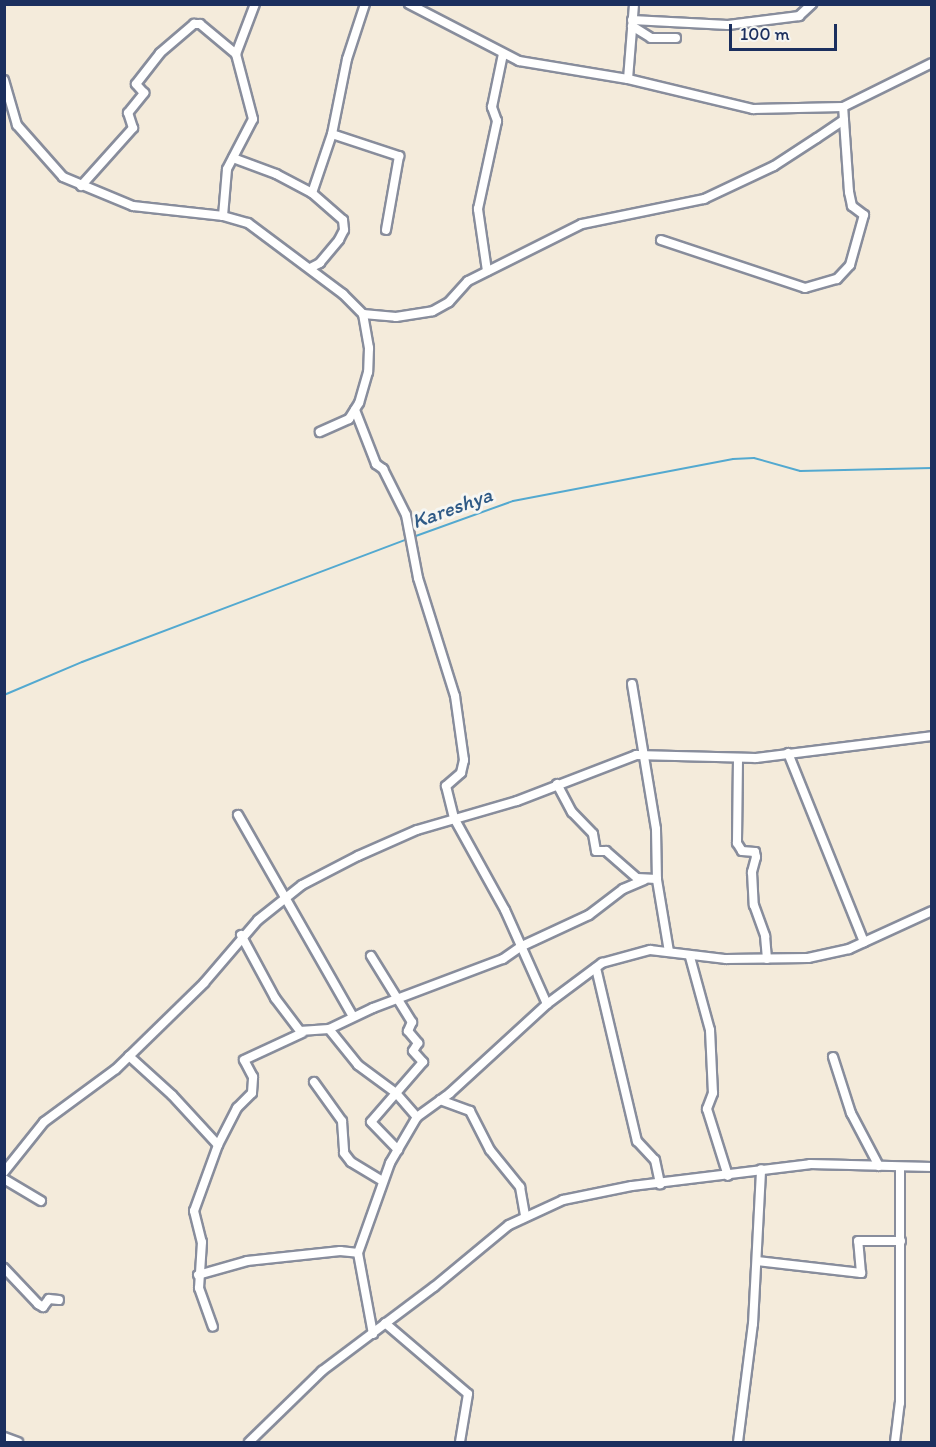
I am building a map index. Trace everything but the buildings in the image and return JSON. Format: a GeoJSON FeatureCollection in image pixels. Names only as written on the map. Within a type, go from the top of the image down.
{"type":"FeatureCollection","features":[{"type":"Feature","properties":{"kind":"street"},"geometry":{"type":"LineString","coordinates":[[236,54],[255,4]]}},
{"type":"Feature","properties":{"kind":"street"},"geometry":{"type":"LineString","coordinates":[[312,193],[332,134],[347,59],[365,4]]}},
{"type":"Feature","properties":{"kind":"street"},"geometry":{"type":"LineString","coordinates":[[409,4],[503,54],[541,66],[628,79],[753,109],[843,107],[932,63]]}},
{"type":"Feature","properties":{"kind":"street"},"geometry":{"type":"LineString","coordinates":[[628,79],[634,4]]}},
{"type":"Feature","properties":{"kind":"street"},"geometry":{"type":"LineString","coordinates":[[632,23],[728,25],[799,16],[812,4]]}},
{"type":"Feature","properties":{"kind":"street"},"geometry":{"type":"LineString","coordinates":[[632,23],[655,39],[676,38]]}},
{"type":"Feature","properties":{"kind":"street"},"geometry":{"type":"LineString","coordinates":[[81,186],[133,128],[128,112],[144,93],[136,84],[137,80],[160,53],[194,24],[200,24],[236,54],[254,118],[225,173],[223,216]]}},
{"type":"Feature","properties":{"kind":"street"},"geometry":{"type":"LineString","coordinates":[[487,271],[478,209],[497,121],[492,107],[503,54]]}},
{"type":"Feature","properties":{"kind":"street"},"geometry":{"type":"LineString","coordinates":[[4,80],[17,125],[54,169],[81,186],[133,206],[223,216],[248,223],[310,268],[363,314],[368,330],[368,372],[355,410],[349,419],[320,432]]}},
{"type":"Feature","properties":{"kind":"street"},"geometry":{"type":"LineString","coordinates":[[661,240],[805,288],[837,279],[850,265],[864,215],[852,206],[849,192],[843,107]]}},
{"type":"Feature","properties":{"kind":"street"},"geometry":{"type":"LineString","coordinates":[[363,314],[396,317],[434,311],[449,302],[460,287],[487,271],[520,258],[582,224],[704,199],[774,166],[844,120]]}},
{"type":"Feature","properties":{"kind":"street"},"geometry":{"type":"LineString","coordinates":[[332,134],[399,156],[386,230]]}},
{"type":"Feature","properties":{"kind":"street"},"geometry":{"type":"LineString","coordinates":[[233,158],[276,174],[312,193],[343,220],[344,230],[320,263],[310,268]]}},
{"type":"Feature","properties":{"kind":"street"},"geometry":{"type":"LineString","coordinates":[[355,410],[376,464],[382,469],[406,515],[418,578],[455,696],[464,760],[461,772],[447,786],[454,818],[505,910],[547,1004]]}},
{"type":"Feature","properties":{"kind":"street"},"geometry":{"type":"LineString","coordinates":[[632,684],[656,830],[657,879],[669,952]]}},
{"type":"Feature","properties":{"kind":"street"},"geometry":{"type":"LineString","coordinates":[[4,1172],[51,1115],[129,1056],[204,983],[237,947],[241,935],[302,885],[358,856],[454,818],[517,801],[557,784],[644,754],[738,759],[932,736]]}},
{"type":"Feature","properties":{"kind":"street"},"geometry":{"type":"LineString","coordinates":[[788,753],[864,942]]}},
{"type":"Feature","properties":{"kind":"street"},"geometry":{"type":"LineString","coordinates":[[738,759],[737,843],[742,851],[755,852],[752,872],[754,905],[765,936],[767,959]]}},
{"type":"Feature","properties":{"kind":"street"},"geometry":{"type":"LineString","coordinates":[[557,784],[572,812],[592,834],[596,851],[606,851],[616,863],[644,880]]}},
{"type":"Feature","properties":{"kind":"street"},"geometry":{"type":"LineString","coordinates":[[238,815],[284,900],[353,1017]]}},
{"type":"Feature","properties":{"kind":"street"},"geometry":{"type":"LineString","coordinates":[[213,1327],[202,1299],[198,1275],[202,1242],[194,1211],[218,1145],[237,1108],[252,1093],[253,1077],[244,1060],[302,1033],[329,1029],[397,998],[503,959],[520,947],[589,915],[623,889],[644,880],[657,879]]}},
{"type":"Feature","properties":{"kind":"street"},"geometry":{"type":"LineString","coordinates":[[373,1334],[358,1253],[383,1181],[398,1150],[417,1117],[440,1100],[547,1004],[602,963],[650,950],[690,957],[808,958],[849,949],[932,911]]}},
{"type":"Feature","properties":{"kind":"street"},"geometry":{"type":"LineString","coordinates":[[241,935],[275,998],[302,1033]]}},
{"type":"Feature","properties":{"kind":"street"},"geometry":{"type":"LineString","coordinates":[[371,956],[412,1022],[408,1031],[418,1043],[413,1051],[423,1062],[371,1122],[398,1150]]}},
{"type":"Feature","properties":{"kind":"street"},"geometry":{"type":"LineString","coordinates":[[690,957],[710,1030],[713,1085],[707,1109],[728,1176]]}},
{"type":"Feature","properties":{"kind":"street"},"geometry":{"type":"LineString","coordinates":[[596,968],[637,1141],[655,1160],[660,1184]]}},
{"type":"Feature","properties":{"kind":"street"},"geometry":{"type":"LineString","coordinates":[[329,1029],[358,1065],[396,1093],[417,1117]]}},
{"type":"Feature","properties":{"kind":"street"},"geometry":{"type":"LineString","coordinates":[[129,1056],[172,1095],[218,1145]]}},
{"type":"Feature","properties":{"kind":"street"},"geometry":{"type":"LineString","coordinates":[[833,1057],[855,1124],[879,1166]]}},
{"type":"Feature","properties":{"kind":"street"},"geometry":{"type":"LineString","coordinates":[[314,1082],[342,1121],[344,1153],[351,1162],[383,1181]]}},
{"type":"Feature","properties":{"kind":"street"},"geometry":{"type":"LineString","coordinates":[[440,1100],[470,1111],[490,1150],[520,1187],[525,1216]]}},
{"type":"Feature","properties":{"kind":"street"},"geometry":{"type":"LineString","coordinates":[[249,1443],[322,1371],[525,1216],[582,1195],[728,1176],[761,1169],[810,1164],[932,1167]]}},
{"type":"Feature","properties":{"kind":"street"},"geometry":{"type":"LineString","coordinates":[[896,1443],[900,1403],[900,1168]]}},
{"type":"Feature","properties":{"kind":"street"},"geometry":{"type":"LineString","coordinates":[[738,1443],[757,1261],[761,1169]]}},
{"type":"Feature","properties":{"kind":"street"},"geometry":{"type":"LineString","coordinates":[[4,1179],[41,1201]]}},
{"type":"Feature","properties":{"kind":"street"},"geometry":{"type":"LineString","coordinates":[[757,1261],[861,1273],[858,1241],[901,1241]]}},
{"type":"Feature","properties":{"kind":"street"},"geometry":{"type":"LineString","coordinates":[[198,1275],[247,1261],[339,1251],[358,1253]]}},
{"type":"Feature","properties":{"kind":"street"},"geometry":{"type":"LineString","coordinates":[[4,1268],[43,1307],[49,1299],[59,1300]]}},
{"type":"Feature","properties":{"kind":"street"},"geometry":{"type":"LineString","coordinates":[[385,1323],[468,1394],[460,1443]]}},
{"type":"Feature","properties":{"kind":"street"},"geometry":{"type":"LineString","coordinates":[[4,1437],[18,1443]]}},
{"type":"Feature","properties":{"kind":"waterway","name":"Kareshya"},"geometry":{"type":"LineString","coordinates":[[413,537],[513,501],[733,459],[754,458],[800,471],[932,468]]}},
{"type":"Feature","properties":{"kind":"waterway","name":"Kareshya"},"geometry":{"type":"LineString","coordinates":[[4,695],[82,662],[407,539]]}}]}
